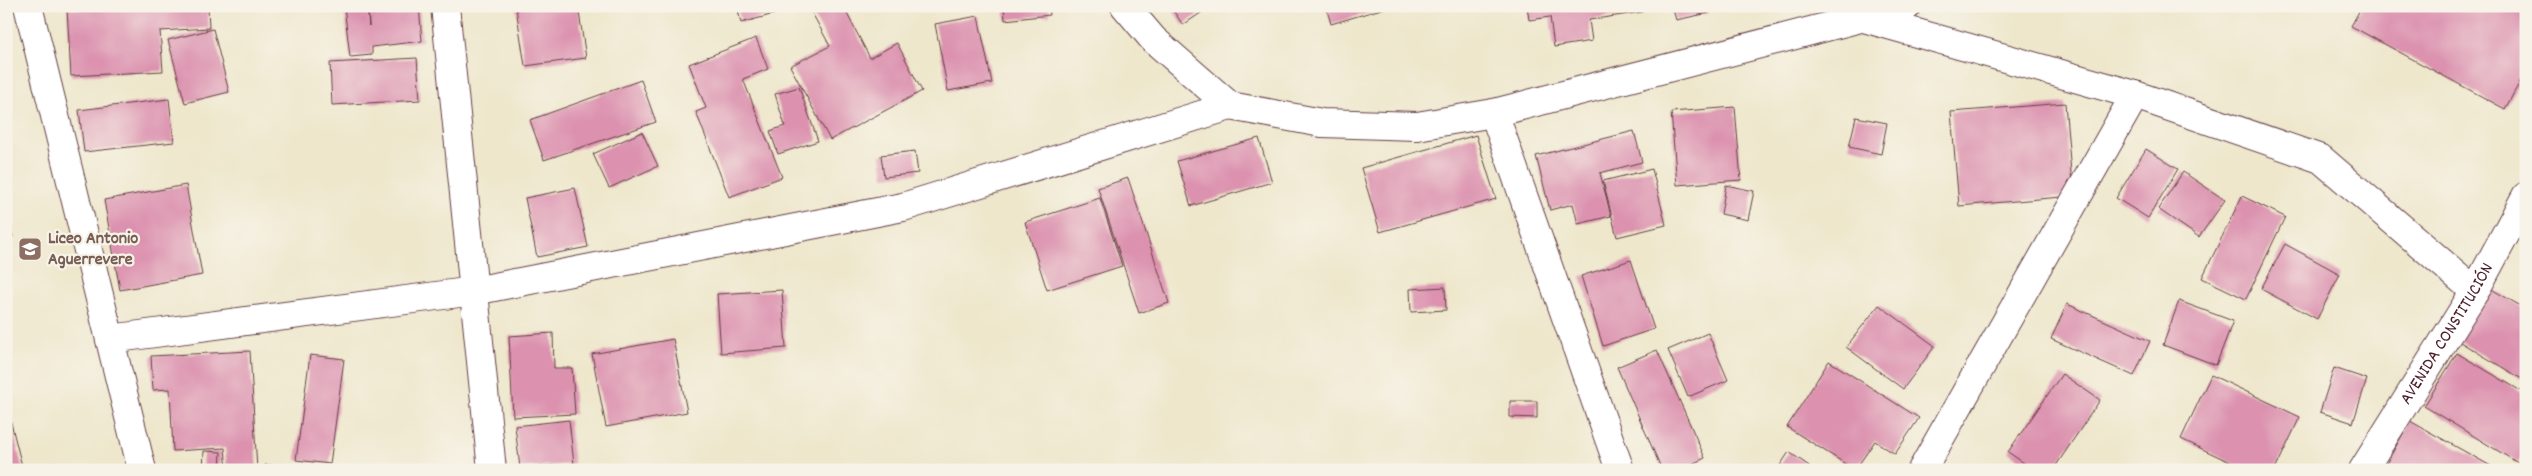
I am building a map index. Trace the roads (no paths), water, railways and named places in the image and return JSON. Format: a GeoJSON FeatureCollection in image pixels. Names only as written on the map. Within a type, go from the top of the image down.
{"type":"FeatureCollection","features":[{"type":"Feature","properties":{"kind":"street"},"geometry":{"type":"LineString","coordinates":[[28,6],[142,470]]}},
{"type":"Feature","properties":{"kind":"street"},"geometry":{"type":"LineString","coordinates":[[445,6],[492,470]]}},
{"type":"Feature","properties":{"kind":"street"},"geometry":{"type":"LineString","coordinates":[[1125,6],[1153,39],[1230,106]]}},
{"type":"Feature","properties":{"kind":"street"},"geometry":{"type":"LineString","coordinates":[[110,339],[474,290],[903,208],[1230,106],[1322,124],[1407,126],[1494,113],[1907,6]]}},
{"type":"Feature","properties":{"kind":"street"},"geometry":{"type":"LineString","coordinates":[[1863,18],[2135,95],[2320,159],[2475,290]]}},
{"type":"Feature","properties":{"kind":"street"},"geometry":{"type":"LineString","coordinates":[[1922,470],[2135,95]]}},
{"type":"Feature","properties":{"kind":"street"},"geometry":{"type":"LineString","coordinates":[[1494,113],[1620,470]]}},
{"type":"Feature","properties":{"kind":"street","name":"AVENIDA CONSTITUCIÓN"},"geometry":{"type":"LineString","coordinates":[[2363,470],[2475,290],[2526,196]]}},
{"type":"Feature","properties":{"kind":"place","name":"Liceo Antonio Aguerrevere"},"geometry":{"type":"Point","coordinates":[30,249]}}]}
